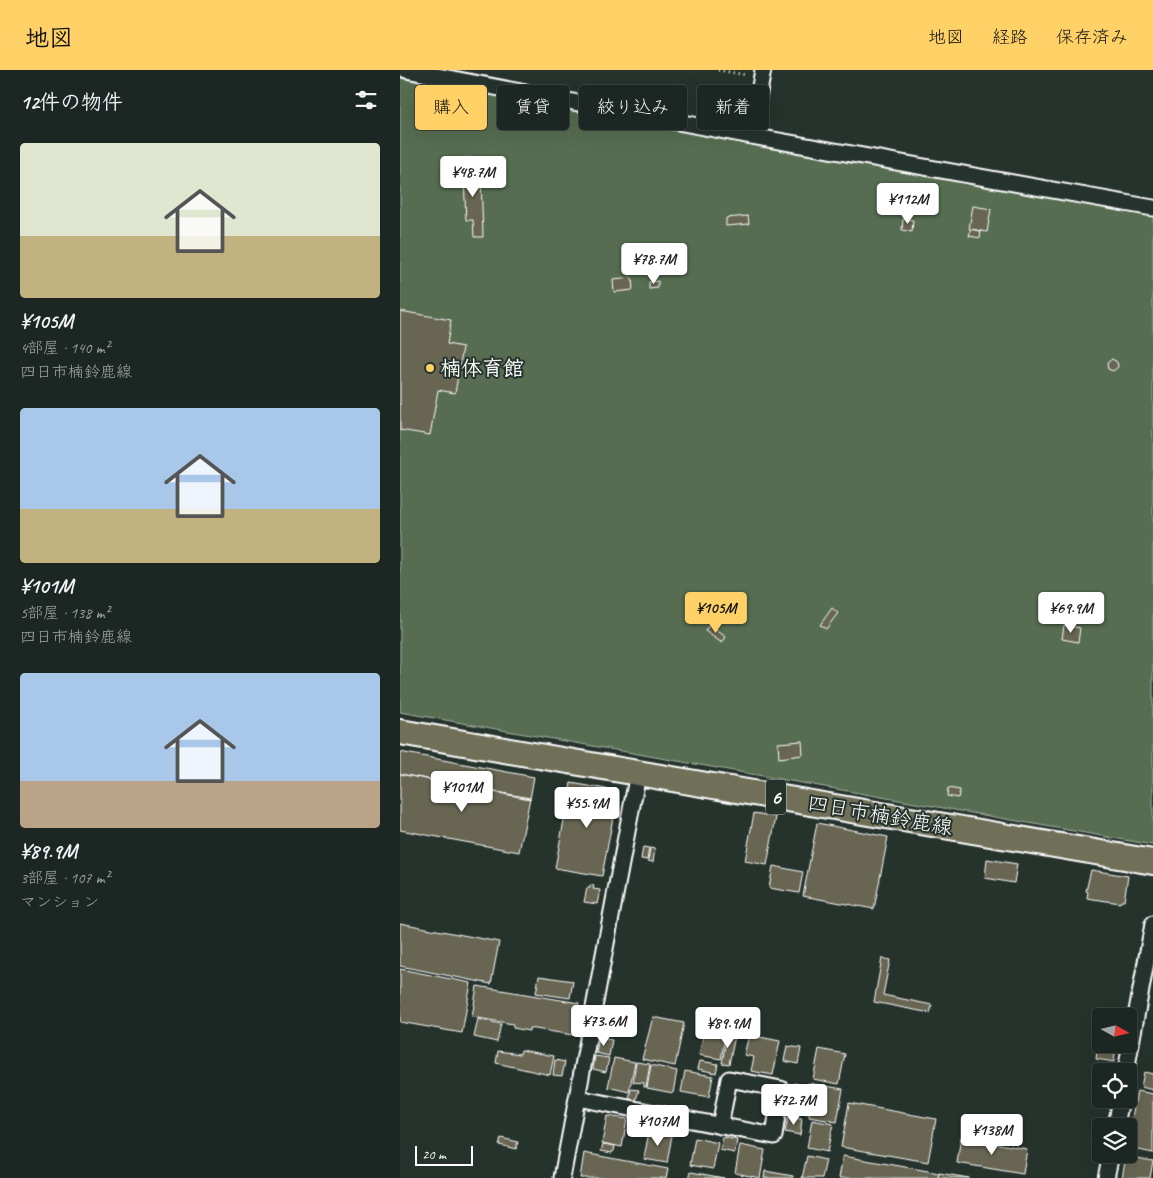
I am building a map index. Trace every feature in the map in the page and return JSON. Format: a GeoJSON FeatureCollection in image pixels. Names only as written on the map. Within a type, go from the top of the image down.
{"type":"FeatureCollection","features":[{"type":"Feature","properties":{"kind":"main road","name":"四日市楠鈴鹿線"},"geometry":{"type":"LineString","coordinates":[[400,732],[1153,862]]}},
{"type":"Feature","properties":{"kind":"street"},"geometry":{"type":"LineString","coordinates":[[406,70],[751,136],[1153,208]]}},
{"type":"Feature","properties":{"kind":"street"},"geometry":{"type":"LineString","coordinates":[[751,136],[762,74]]}},
{"type":"Feature","properties":{"kind":"street"},"geometry":{"type":"LineString","coordinates":[[562,1178],[638,773]]}},
{"type":"Feature","properties":{"kind":"street"},"geometry":{"type":"LineString","coordinates":[[1127,1063],[1153,924]]}},
{"type":"Feature","properties":{"kind":"street"},"geometry":{"type":"LineString","coordinates":[[577,1098],[720,1126],[774,1136],[782,1089],[729,1079],[720,1126]]}},
{"type":"Feature","properties":{"kind":"street"},"geometry":{"type":"LineString","coordinates":[[1106,1178],[1109,1163]]}},
{"type":"Feature","properties":{"kind":"path"},"geometry":{"type":"LineString","coordinates":[[718,70],[762,74]]}},
{"type":"Feature","properties":{"kind":"green space"},"geometry":{"type":"Polygon","coordinates":[[[400,78],[437,85],[415,85],[415,130],[487,130],[487,95],[497,96],[497,130],[569,130],[569,110],[579,112],[579,130],[673,130],[1153,216],[1153,845],[400,712],[400,78]]]}},
{"type":"Feature","properties":{"kind":"building"},"geometry":{"type":"Polygon","coordinates":[[[463,158],[472,158],[473,176],[481,176],[483,237],[474,237],[473,220],[466,220],[463,158]]]}},
{"type":"Feature","properties":{"kind":"building"},"geometry":{"type":"Polygon","coordinates":[[[973,206],[991,209],[987,232],[969,229],[973,206]]]}},
{"type":"Feature","properties":{"kind":"building"},"geometry":{"type":"Polygon","coordinates":[[[748,216],[749,224],[726,226],[726,218],[748,216]]]}},
{"type":"Feature","properties":{"kind":"building"},"geometry":{"type":"Polygon","coordinates":[[[903,219],[913,220],[912,232],[902,230],[903,219]]]}},
{"type":"Feature","properties":{"kind":"building"},"geometry":{"type":"Polygon","coordinates":[[[971,229],[981,231],[980,238],[969,236],[971,229]]]}},
{"type":"Feature","properties":{"kind":"building"},"geometry":{"type":"Polygon","coordinates":[[[632,278],[633,290],[614,292],[613,280],[632,278]]]}},
{"type":"Feature","properties":{"kind":"building"},"geometry":{"type":"Polygon","coordinates":[[[658,281],[658,288],[649,289],[649,282],[658,281]]]}},
{"type":"Feature","properties":{"kind":"building","name":"楠体育館"},"geometry":{"type":"Polygon","coordinates":[[[400,311],[451,320],[447,344],[463,347],[455,393],[438,390],[430,435],[400,430],[400,311]]]}},
{"type":"Feature","properties":{"kind":"building"},"geometry":{"type":"Polygon","coordinates":[[[1112,359],[1117,362],[1118,367],[1113,371],[1108,369],[1107,363],[1112,359]]]}},
{"type":"Feature","properties":{"kind":"building"},"geometry":{"type":"Polygon","coordinates":[[[832,608],[838,613],[826,629],[820,625],[832,608]]]}},
{"type":"Feature","properties":{"kind":"building"},"geometry":{"type":"Polygon","coordinates":[[[709,625],[726,637],[722,643],[705,631],[709,625]]]}},
{"type":"Feature","properties":{"kind":"building"},"geometry":{"type":"Polygon","coordinates":[[[1064,625],[1080,628],[1078,642],[1062,639],[1064,625]]]}},
{"type":"Feature","properties":{"kind":"building"},"geometry":{"type":"Polygon","coordinates":[[[802,741],[803,755],[779,758],[778,743],[802,741]]]}},
{"type":"Feature","properties":{"kind":"building"},"geometry":{"type":"Polygon","coordinates":[[[400,752],[534,777],[530,799],[400,774],[400,752]]]}},
{"type":"Feature","properties":{"kind":"building"},"geometry":{"type":"Polygon","coordinates":[[[400,774],[530,798],[519,852],[400,830],[400,774]]]}},
{"type":"Feature","properties":{"kind":"building"},"geometry":{"type":"Polygon","coordinates":[[[571,783],[618,791],[602,876],[555,868],[571,783]]]}},
{"type":"Feature","properties":{"kind":"building"},"geometry":{"type":"Polygon","coordinates":[[[948,788],[960,790],[958,798],[947,796],[948,788]]]}},
{"type":"Feature","properties":{"kind":"building"},"geometry":{"type":"Polygon","coordinates":[[[754,813],[776,817],[767,865],[745,861],[754,813]]]}},
{"type":"Feature","properties":{"kind":"building"},"geometry":{"type":"Polygon","coordinates":[[[817,823],[888,837],[874,909],[803,896],[817,823]]]}},
{"type":"Feature","properties":{"kind":"building"},"geometry":{"type":"Polygon","coordinates":[[[643,847],[649,848],[647,860],[641,859],[643,847]]]}},
{"type":"Feature","properties":{"kind":"building"},"geometry":{"type":"Polygon","coordinates":[[[650,848],[655,849],[653,862],[648,861],[650,848]]]}},
{"type":"Feature","properties":{"kind":"building"},"geometry":{"type":"Polygon","coordinates":[[[987,859],[1017,864],[1014,883],[985,878],[987,859]]]}},
{"type":"Feature","properties":{"kind":"building"},"geometry":{"type":"Polygon","coordinates":[[[773,866],[803,872],[799,893],[769,888],[773,866]]]}},
{"type":"Feature","properties":{"kind":"building"},"geometry":{"type":"Polygon","coordinates":[[[1091,870],[1128,876],[1124,901],[1120,903],[1087,898],[1088,892],[1086,891],[1091,870]]]}},
{"type":"Feature","properties":{"kind":"building"},"geometry":{"type":"Polygon","coordinates":[[[590,885],[594,886],[593,889],[600,890],[597,904],[584,902],[587,888],[590,888],[590,885]]]}},
{"type":"Feature","properties":{"kind":"building"},"geometry":{"type":"Polygon","coordinates":[[[400,923],[499,942],[491,984],[400,966],[400,923]]]}},
{"type":"Feature","properties":{"kind":"building"},"geometry":{"type":"Polygon","coordinates":[[[882,958],[890,960],[883,995],[932,1005],[930,1013],[874,1002],[882,958]]]}},
{"type":"Feature","properties":{"kind":"building"},"geometry":{"type":"Polygon","coordinates":[[[400,969],[471,983],[462,1033],[400,1022],[400,969]]]}},
{"type":"Feature","properties":{"kind":"building"},"geometry":{"type":"Polygon","coordinates":[[[539,976],[573,981],[570,998],[536,993],[539,976]]]}},
{"type":"Feature","properties":{"kind":"building"},"geometry":{"type":"Polygon","coordinates":[[[477,986],[579,1003],[573,1035],[529,1028],[529,1031],[513,1028],[513,1024],[472,1017],[477,986]]]}},
{"type":"Feature","properties":{"kind":"building"},"geometry":{"type":"Polygon","coordinates":[[[653,1017],[684,1023],[675,1066],[642,1059],[653,1017]]]}},
{"type":"Feature","properties":{"kind":"building"},"geometry":{"type":"Polygon","coordinates":[[[478,1019],[501,1024],[497,1042],[474,1037],[478,1019]]]}},
{"type":"Feature","properties":{"kind":"building"},"geometry":{"type":"Polygon","coordinates":[[[705,1027],[726,1032],[721,1059],[699,1055],[705,1027]]]}},
{"type":"Feature","properties":{"kind":"building"},"geometry":{"type":"Polygon","coordinates":[[[727,1035],[735,1036],[729,1064],[722,1063],[727,1035]]]}},
{"type":"Feature","properties":{"kind":"building"},"geometry":{"type":"Polygon","coordinates":[[[749,1035],[780,1041],[773,1075],[751,1071],[754,1057],[744,1055],[749,1035]]]}},
{"type":"Feature","properties":{"kind":"building"},"geometry":{"type":"Polygon","coordinates":[[[599,1038],[612,1040],[609,1056],[596,1053],[599,1038]]]}},
{"type":"Feature","properties":{"kind":"building"},"geometry":{"type":"Polygon","coordinates":[[[787,1046],[801,1048],[798,1064],[784,1061],[787,1046]]]}},
{"type":"Feature","properties":{"kind":"building"},"geometry":{"type":"Polygon","coordinates":[[[819,1049],[845,1054],[839,1084],[813,1079],[819,1049]]]}},
{"type":"Feature","properties":{"kind":"building"},"geometry":{"type":"Polygon","coordinates":[[[521,1050],[554,1056],[550,1075],[496,1063],[498,1051],[520,1054],[521,1050]]]}},
{"type":"Feature","properties":{"kind":"building"},"geometry":{"type":"Polygon","coordinates":[[[1097,1053],[1115,1054],[1114,1062],[1096,1059],[1097,1053]]]}},
{"type":"Feature","properties":{"kind":"building"},"geometry":{"type":"Polygon","coordinates":[[[595,1056],[609,1058],[606,1072],[593,1069],[595,1056]]]}},
{"type":"Feature","properties":{"kind":"building"},"geometry":{"type":"Polygon","coordinates":[[[614,1058],[635,1062],[629,1092],[608,1087],[614,1058]]]}},
{"type":"Feature","properties":{"kind":"building"},"geometry":{"type":"Polygon","coordinates":[[[555,1060],[565,1062],[562,1076],[553,1075],[555,1060]]]}},
{"type":"Feature","properties":{"kind":"building"},"geometry":{"type":"Polygon","coordinates":[[[700,1061],[718,1064],[716,1073],[698,1069],[700,1061]]]}},
{"type":"Feature","properties":{"kind":"building"},"geometry":{"type":"Polygon","coordinates":[[[636,1062],[650,1064],[646,1087],[644,1087],[644,1083],[633,1082],[636,1062]]]}},
{"type":"Feature","properties":{"kind":"building"},"geometry":{"type":"Polygon","coordinates":[[[651,1065],[677,1071],[673,1093],[647,1088],[651,1065]]]}},
{"type":"Feature","properties":{"kind":"building"},"geometry":{"type":"Polygon","coordinates":[[[685,1071],[713,1076],[709,1097],[681,1092],[685,1071]]]}},
{"type":"Feature","properties":{"kind":"building"},"geometry":{"type":"Polygon","coordinates":[[[1144,1072],[1153,1074],[1153,1090],[1141,1087],[1144,1072]]]}},
{"type":"Feature","properties":{"kind":"building"},"geometry":{"type":"Polygon","coordinates":[[[794,1083],[806,1086],[803,1099],[791,1097],[794,1083]]]}},
{"type":"Feature","properties":{"kind":"building"},"geometry":{"type":"Polygon","coordinates":[[[808,1083],[843,1089],[837,1122],[809,1117],[811,1102],[804,1101],[808,1083]]]}},
{"type":"Feature","properties":{"kind":"building"},"geometry":{"type":"Polygon","coordinates":[[[631,1089],[639,1090],[636,1100],[629,1099],[631,1089]]]}},
{"type":"Feature","properties":{"kind":"building"},"geometry":{"type":"Polygon","coordinates":[[[1137,1091],[1153,1094],[1153,1153],[1137,1150],[1137,1118],[1132,1118],[1134,1108],[1137,1108],[1137,1091]]]}},
{"type":"Feature","properties":{"kind":"building"},"geometry":{"type":"Polygon","coordinates":[[[804,1101],[811,1102],[809,1114],[802,1112],[804,1101]]]}},
{"type":"Feature","properties":{"kind":"building"},"geometry":{"type":"Polygon","coordinates":[[[849,1103],[936,1119],[928,1162],[841,1147],[849,1103]]]}},
{"type":"Feature","properties":{"kind":"building"},"geometry":{"type":"Polygon","coordinates":[[[607,1116],[627,1119],[622,1147],[602,1143],[607,1116]]]}},
{"type":"Feature","properties":{"kind":"building"},"geometry":{"type":"Polygon","coordinates":[[[788,1117],[802,1119],[800,1135],[785,1132],[788,1117]]]}},
{"type":"Feature","properties":{"kind":"building"},"geometry":{"type":"Polygon","coordinates":[[[631,1120],[644,1122],[641,1136],[629,1134],[631,1120]]]}},
{"type":"Feature","properties":{"kind":"building"},"geometry":{"type":"Polygon","coordinates":[[[812,1120],[833,1124],[827,1152],[807,1148],[812,1120]]]}},
{"type":"Feature","properties":{"kind":"building"},"geometry":{"type":"Polygon","coordinates":[[[649,1131],[672,1135],[667,1163],[644,1159],[649,1131]]]}},
{"type":"Feature","properties":{"kind":"building"},"geometry":{"type":"Polygon","coordinates":[[[723,1137],[737,1140],[735,1153],[720,1150],[723,1137]]]}},
{"type":"Feature","properties":{"kind":"building"},"geometry":{"type":"Polygon","coordinates":[[[961,1137],[1027,1149],[1023,1174],[957,1163],[961,1137]]]}},
{"type":"Feature","properties":{"kind":"building"},"geometry":{"type":"Polygon","coordinates":[[[501,1138],[518,1142],[516,1149],[499,1145],[501,1138]]]}},
{"type":"Feature","properties":{"kind":"building"},"geometry":{"type":"Polygon","coordinates":[[[695,1138],[718,1143],[713,1169],[690,1165],[695,1138]]]}},
{"type":"Feature","properties":{"kind":"building"},"geometry":{"type":"Polygon","coordinates":[[[603,1144],[615,1146],[614,1151],[612,1153],[601,1151],[603,1144]]]}},
{"type":"Feature","properties":{"kind":"building"},"geometry":{"type":"Polygon","coordinates":[[[740,1145],[765,1150],[760,1178],[735,1173],[740,1145]]]}},
{"type":"Feature","properties":{"kind":"building"},"geometry":{"type":"Polygon","coordinates":[[[584,1153],[668,1169],[666,1178],[580,1178],[584,1153]]]}},
{"type":"Feature","properties":{"kind":"building"},"geometry":{"type":"Polygon","coordinates":[[[807,1156],[826,1160],[822,1178],[802,1178],[807,1156]]]}},
{"type":"Feature","properties":{"kind":"building"},"geometry":{"type":"Polygon","coordinates":[[[843,1156],[939,1173],[938,1178],[839,1178],[843,1156]]]}},
{"type":"Feature","properties":{"kind":"building"},"geometry":{"type":"Polygon","coordinates":[[[1137,1158],[1153,1161],[1150,1178],[1122,1178],[1125,1163],[1137,1163],[1137,1158]]]}},
{"type":"Feature","properties":{"kind":"building"},"geometry":{"type":"Polygon","coordinates":[[[765,1171],[793,1176],[793,1178],[764,1178],[765,1171]]]}},
{"type":"Feature","properties":{"kind":"building"},"geometry":{"type":"Polygon","coordinates":[[[691,1172],[724,1178],[689,1178],[691,1172]]]}},
{"type":"Feature","properties":{"kind":"building"},"geometry":{"type":"Polygon","coordinates":[[[939,1173],[969,1178],[938,1178],[939,1173]]]}},
{"type":"Feature","properties":{"kind":"place","name":"楠体育館"},"geometry":{"type":"Point","coordinates":[430,368]}}]}
